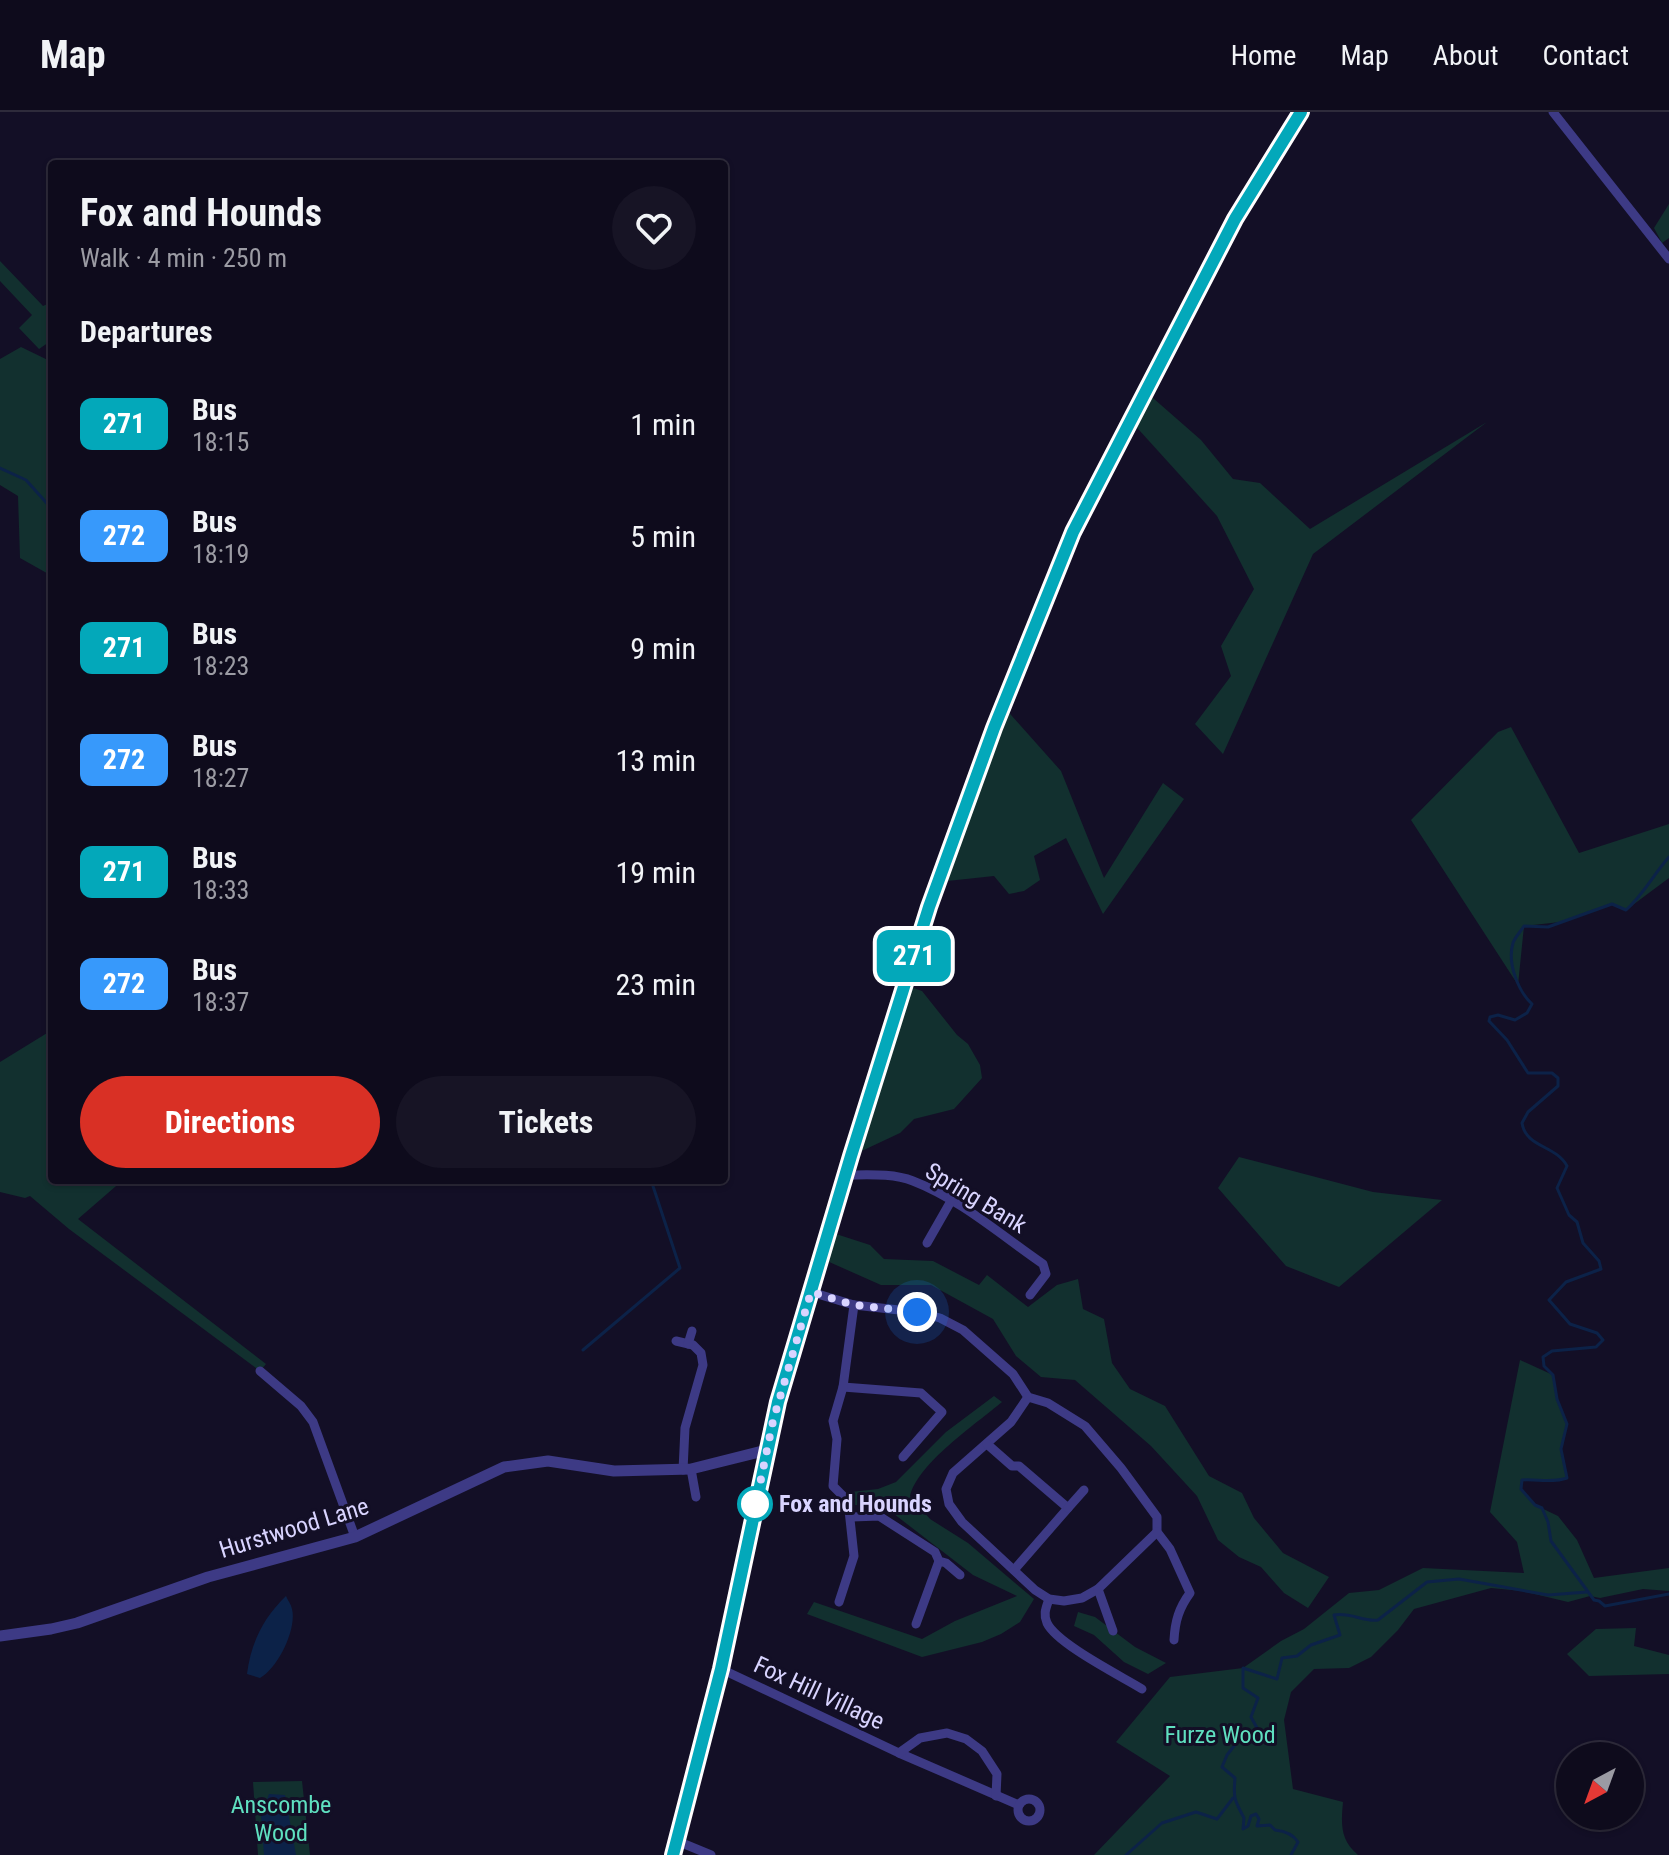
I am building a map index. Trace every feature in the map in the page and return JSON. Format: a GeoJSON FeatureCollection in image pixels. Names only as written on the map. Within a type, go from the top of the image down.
{"type":"FeatureCollection","features":[{"type":"Feature","properties":{"kind":"main road"},"geometry":{"type":"LineString","coordinates":[[673,1855],[721,1669],[767,1450],[851,1156],[933,894],[994,728],[1073,532],[1235,219],[1301,112]]}},
{"type":"Feature","properties":{"kind":"street"},"geometry":{"type":"LineString","coordinates":[[1553,112],[1669,259]]}},
{"type":"Feature","properties":{"kind":"street","name":"Spring Bank"},"geometry":{"type":"LineString","coordinates":[[846,1175],[912,1180],[951,1201],[1043,1264],[1046,1274],[1030,1295]]}},
{"type":"Feature","properties":{"kind":"street"},"geometry":{"type":"LineString","coordinates":[[927,1243],[951,1201]]}},
{"type":"Feature","properties":{"kind":"street"},"geometry":{"type":"LineString","coordinates":[[811,1292],[854,1305],[906,1310],[940,1318],[963,1330],[1013,1374],[1028,1397],[1048,1403],[1085,1426],[1157,1517],[1157,1532],[1170,1549],[1190,1593],[1174,1625],[1174,1640]]}},
{"type":"Feature","properties":{"kind":"street"},"geometry":{"type":"LineString","coordinates":[[839,1602],[854,1556],[848,1501],[833,1486],[837,1439],[833,1421],[843,1387],[854,1305]]}},
{"type":"Feature","properties":{"kind":"street"},"geometry":{"type":"LineString","coordinates":[[688,1344],[692,1331]]}},
{"type":"Feature","properties":{"kind":"street"},"geometry":{"type":"LineString","coordinates":[[676,1341],[688,1344],[701,1353],[703,1365],[685,1428],[687,1470],[696,1497]]}},
{"type":"Feature","properties":{"kind":"street"},"geometry":{"type":"LineString","coordinates":[[260,1371],[301,1406],[313,1422],[355,1537]]}},
{"type":"Feature","properties":{"kind":"street"},"geometry":{"type":"LineString","coordinates":[[843,1387],[921,1393],[942,1412],[903,1457]]}},
{"type":"Feature","properties":{"kind":"street"},"geometry":{"type":"LineString","coordinates":[[1028,1397],[1011,1422],[953,1473],[946,1489],[949,1504],[962,1522],[1035,1590],[1049,1599],[1064,1601],[1082,1598],[1098,1589],[1157,1532]]}},
{"type":"Feature","properties":{"kind":"street"},"geometry":{"type":"LineString","coordinates":[[987,1444],[1012,1466],[1019,1466],[1068,1508]]}},
{"type":"Feature","properties":{"kind":"street","name":"Hurstwood Lane"},"geometry":{"type":"LineString","coordinates":[[0,1636],[77,1623],[208,1577],[355,1537],[484,1475],[524,1463],[548,1461],[614,1471],[687,1470],[767,1450]]}},
{"type":"Feature","properties":{"kind":"street"},"geometry":{"type":"LineString","coordinates":[[1014,1570],[1084,1490]]}},
{"type":"Feature","properties":{"kind":"street"},"geometry":{"type":"LineString","coordinates":[[852,1517],[879,1516],[935,1552],[939,1561],[916,1624]]}},
{"type":"Feature","properties":{"kind":"street"},"geometry":{"type":"LineString","coordinates":[[939,1561],[960,1575]]}},
{"type":"Feature","properties":{"kind":"street"},"geometry":{"type":"LineString","coordinates":[[1098,1589],[1113,1631]]}},
{"type":"Feature","properties":{"kind":"street"},"geometry":{"type":"LineString","coordinates":[[1049,1599],[1045,1611],[1048,1625],[1085,1656],[1142,1689]]}},
{"type":"Feature","properties":{"kind":"street","name":"Fox Hill Village"},"geometry":{"type":"LineString","coordinates":[[721,1669],[899,1753],[1019,1805]]}},
{"type":"Feature","properties":{"kind":"street","name":"Fox Hill Village"},"geometry":{"type":"LineString","coordinates":[[899,1753],[920,1738],[947,1733],[966,1739],[982,1751],[997,1774],[996,1796]]}},
{"type":"Feature","properties":{"kind":"street"},"geometry":{"type":"LineString","coordinates":[[677,1841],[711,1855]]}},
{"type":"Feature","properties":{"kind":"green space"},"geometry":{"type":"Polygon","coordinates":[[[1669,204],[1669,238],[1662,243],[1654,228],[1669,204]]]}},
{"type":"Feature","properties":{"kind":"green space"},"geometry":{"type":"Polygon","coordinates":[[[0,261],[43,306],[48,304],[48,343],[39,349],[19,328],[32,315],[0,281],[0,261]]]}},
{"type":"Feature","properties":{"kind":"green space"},"geometry":{"type":"Polygon","coordinates":[[[21,347],[48,360],[48,574],[20,558],[18,496],[0,485],[0,359],[21,347]]]}},
{"type":"Feature","properties":{"kind":"green space"},"geometry":{"type":"Polygon","coordinates":[[[1145,391],[1201,440],[1233,479],[1260,483],[1310,529],[1487,422],[1313,554],[1223,754],[1195,724],[1231,676],[1221,646],[1254,589],[1217,516],[1130,420],[1145,391]]]}},
{"type":"Feature","properties":{"kind":"green space"},"geometry":{"type":"Polygon","coordinates":[[[1003,706],[1061,771],[1104,878],[1163,783],[1184,799],[1103,914],[1066,838],[1034,856],[1040,880],[1024,891],[1009,894],[994,876],[938,882],[1003,706]]]}},
{"type":"Feature","properties":{"kind":"green space"},"geometry":{"type":"Polygon","coordinates":[[[1511,727],[1579,853],[1669,824],[1669,878],[1626,910],[1612,904],[1560,922],[1524,926],[1518,985],[1411,820],[1498,732],[1511,727]]]}},
{"type":"Feature","properties":{"kind":"green space"},"geometry":{"type":"Polygon","coordinates":[[[905,985],[922,991],[957,1035],[968,1044],[980,1065],[982,1078],[954,1109],[914,1119],[900,1133],[851,1156],[905,985]]]}},
{"type":"Feature","properties":{"kind":"green space"},"geometry":{"type":"Polygon","coordinates":[[[48,1032],[48,1184],[118,1184],[78,1219],[266,1364],[260,1371],[69,1229],[30,1196],[25,1198],[0,1192],[0,1062],[48,1032]]]}},
{"type":"Feature","properties":{"kind":"green space"},"geometry":{"type":"Polygon","coordinates":[[[1239,1157],[1373,1192],[1442,1200],[1339,1287],[1286,1266],[1218,1188],[1239,1157]]]}},
{"type":"Feature","properties":{"kind":"green space"},"geometry":{"type":"Polygon","coordinates":[[[836,1234],[870,1245],[884,1259],[933,1261],[979,1285],[987,1275],[1028,1307],[1057,1285],[1078,1279],[1083,1309],[1104,1319],[1112,1363],[1130,1389],[1165,1406],[1209,1476],[1242,1493],[1254,1518],[1283,1553],[1329,1577],[1308,1608],[1284,1593],[1261,1567],[1239,1557],[1218,1540],[1197,1496],[1151,1446],[1075,1380],[1041,1377],[1016,1356],[993,1319],[931,1285],[881,1285],[827,1261],[836,1234]]]}},
{"type":"Feature","properties":{"kind":"green space","name":"Furze Wood"},"geometry":{"type":"Polygon","coordinates":[[[1520,1360],[1553,1375],[1557,1399],[1567,1424],[1561,1449],[1567,1478],[1523,1480],[1521,1490],[1535,1505],[1558,1516],[1577,1540],[1594,1578],[1669,1568],[1669,1591],[1643,1589],[1568,1602],[1522,1591],[1491,1588],[1414,1609],[1371,1657],[1349,1668],[1314,1669],[1291,1692],[1284,1720],[1293,1789],[1343,1802],[1343,1831],[1358,1855],[1094,1855],[1170,1776],[1116,1742],[1170,1677],[1243,1668],[1304,1629],[1349,1593],[1379,1590],[1423,1568],[1524,1573],[1517,1542],[1490,1512],[1520,1360]]]}},
{"type":"Feature","properties":{"kind":"green space"},"geometry":{"type":"Polygon","coordinates":[[[994,1396],[1002,1402],[924,1470],[910,1496],[930,1519],[968,1543],[1034,1599],[1020,1622],[982,1642],[922,1657],[807,1614],[814,1602],[922,1639],[955,1621],[1017,1596],[973,1575],[885,1507],[855,1505],[851,1492],[878,1489],[896,1482],[946,1432],[994,1396]]]}},
{"type":"Feature","properties":{"kind":"green space"},"geometry":{"type":"Polygon","coordinates":[[[1078,1612],[1095,1617],[1135,1647],[1166,1663],[1148,1674],[1124,1662],[1094,1635],[1074,1626],[1078,1612]]]}},
{"type":"Feature","properties":{"kind":"green space"},"geometry":{"type":"Polygon","coordinates":[[[1636,1628],[1634,1646],[1669,1655],[1669,1674],[1589,1676],[1567,1654],[1596,1629],[1636,1628]]]}},
{"type":"Feature","properties":{"kind":"green space","name":"Anscombe Wood"},"geometry":{"type":"Polygon","coordinates":[[[302,1781],[310,1855],[258,1855],[253,1782],[302,1781]]]}},
{"type":"Feature","properties":{"kind":"water"},"geometry":{"type":"Polygon","coordinates":[[[286,1596],[293,1617],[285,1647],[273,1666],[260,1678],[247,1674],[259,1632],[286,1596]]]}},
{"type":"Feature","properties":{"kind":"water"},"geometry":{"type":"Polygon","coordinates":[[[269,1794],[285,1795],[296,1855],[264,1855],[261,1816],[269,1794]]]}},
{"type":"Feature","properties":{"kind":"waterway"},"geometry":{"type":"LineString","coordinates":[[0,468],[26,480],[48,505]]}},
{"type":"Feature","properties":{"kind":"waterway"},"geometry":{"type":"LineString","coordinates":[[1669,857],[1626,910],[1612,904],[1548,927],[1524,926],[1513,943],[1511,959],[1518,984],[1532,1004],[1527,1013],[1515,1020],[1498,1015],[1490,1017],[1489,1021],[1507,1040],[1528,1073],[1552,1073],[1558,1078],[1558,1086],[1528,1112],[1522,1123],[1529,1137],[1556,1154],[1567,1166],[1557,1188],[1569,1215],[1577,1222],[1583,1243],[1599,1261],[1601,1269],[1566,1282],[1549,1300],[1570,1324],[1597,1333],[1603,1340],[1596,1347],[1552,1351],[1543,1357],[1544,1366],[1553,1375],[1557,1399],[1567,1424],[1561,1449],[1567,1478],[1522,1480],[1521,1489],[1535,1505],[1542,1508],[1551,1541],[1594,1600],[1605,1606],[1669,1594]]}},
{"type":"Feature","properties":{"kind":"waterway"},"geometry":{"type":"LineString","coordinates":[[583,1350],[680,1268],[652,1184]]}},
{"type":"Feature","properties":{"kind":"waterway"},"geometry":{"type":"LineString","coordinates":[[1291,1855],[1298,1842],[1296,1839],[1270,1825],[1257,1826],[1259,1819],[1256,1814],[1251,1816],[1248,1826],[1243,1829],[1244,1818],[1235,1795],[1235,1778],[1222,1767],[1238,1741],[1256,1742],[1263,1739],[1251,1717],[1258,1698],[1243,1688],[1243,1668],[1277,1679],[1282,1658],[1297,1656],[1311,1645],[1340,1635],[1334,1615],[1378,1620],[1427,1582],[1459,1579],[1548,1595],[1587,1592]]}},
{"type":"Feature","properties":{"kind":"waterway"},"geometry":{"type":"LineString","coordinates":[[1126,1855],[1162,1823],[1196,1812],[1217,1819],[1233,1798]]}},
{"type":"Feature","properties":{"kind":"bus line","name":"271"},"geometry":{"type":"LineString","coordinates":[[673,1855],[721,1669],[778,1402],[929,907],[994,728],[1073,532],[1235,219],[1301,112]]}},
{"type":"Feature","properties":{"kind":"place","name":"Fox and Hounds"},"geometry":{"type":"Point","coordinates":[755,1504]}},
{"type":"Feature","properties":{"kind":"route"},"geometry":{"type":"LineString","coordinates":[[755,1504],[754,1513],[773,1421],[811,1292],[854,1305],[917,1312]]}}]}
